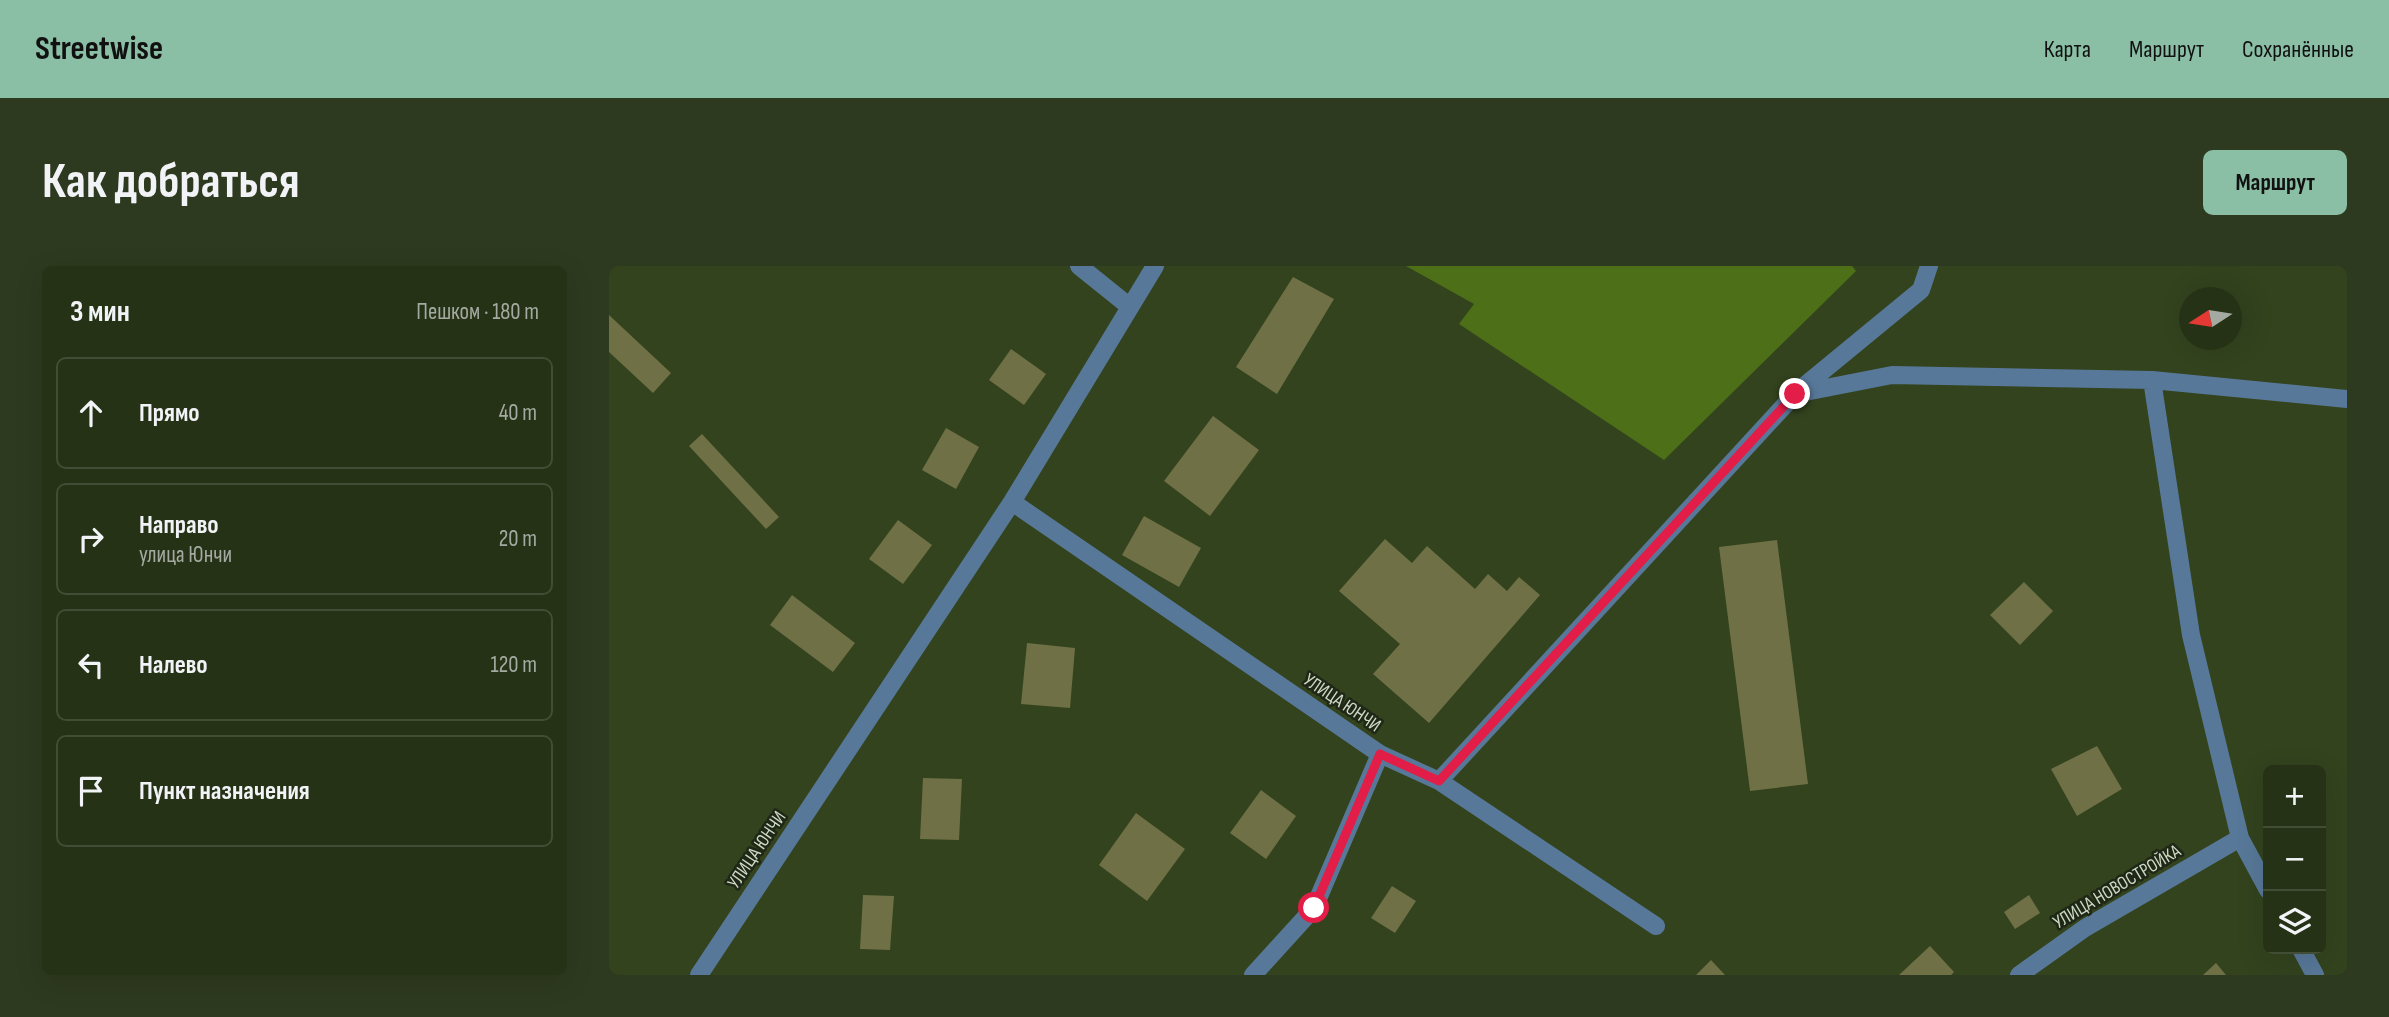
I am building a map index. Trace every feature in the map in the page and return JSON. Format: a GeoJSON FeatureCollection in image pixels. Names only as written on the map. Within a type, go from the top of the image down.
{"type":"FeatureCollection","features":[{"type":"Feature","properties":{"kind":"street"},"geometry":{"type":"LineString","coordinates":[[1079,266],[1130,307]]}},
{"type":"Feature","properties":{"kind":"street","name":"УЛИЦА ЮНЧИ"},"geometry":{"type":"LineString","coordinates":[[699,975],[1012,502],[1155,266]]}},
{"type":"Feature","properties":{"kind":"street"},"geometry":{"type":"LineString","coordinates":[[1439,781],[1795,394],[1921,290],[1929,266]]}},
{"type":"Feature","properties":{"kind":"street"},"geometry":{"type":"LineString","coordinates":[[1795,394],[1892,375],[2153,380],[2347,399]]}},
{"type":"Feature","properties":{"kind":"street"},"geometry":{"type":"LineString","coordinates":[[2153,380],[2191,635],[2240,838],[2263,881]]}},
{"type":"Feature","properties":{"kind":"street","name":"УЛИЦА ЮНЧИ"},"geometry":{"type":"LineString","coordinates":[[1012,502],[1380,754],[1439,781],[1656,926]]}},
{"type":"Feature","properties":{"kind":"street"},"geometry":{"type":"LineString","coordinates":[[1253,975],[1314,908],[1380,754]]}},
{"type":"Feature","properties":{"kind":"street","name":"УЛИЦА НОВОСТРОЙКА"},"geometry":{"type":"LineString","coordinates":[[2019,975],[2085,928],[2240,838]]}},
{"type":"Feature","properties":{"kind":"street"},"geometry":{"type":"LineString","coordinates":[[2304,954],[2315,975]]}},
{"type":"Feature","properties":{"kind":"green space"},"geometry":{"type":"Polygon","coordinates":[[[1406,266],[1852,266],[1856,271],[1664,460],[1459,324],[1474,304],[1406,266]]]}},
{"type":"Feature","properties":{"kind":"building"},"geometry":{"type":"Polygon","coordinates":[[[1293,277],[1334,299],[1277,394],[1236,367],[1293,277]]]}},
{"type":"Feature","properties":{"kind":"building"},"geometry":{"type":"Polygon","coordinates":[[[609,315],[671,373],[653,393],[609,352],[609,315]]]}},
{"type":"Feature","properties":{"kind":"building"},"geometry":{"type":"Polygon","coordinates":[[[1011,349],[1046,374],[1024,405],[989,380],[1011,349]]]}},
{"type":"Feature","properties":{"kind":"building"},"geometry":{"type":"Polygon","coordinates":[[[1213,416],[1259,450],[1210,516],[1164,481],[1213,416]]]}},
{"type":"Feature","properties":{"kind":"building"},"geometry":{"type":"Polygon","coordinates":[[[946,428],[979,447],[956,489],[922,470],[946,428]]]}},
{"type":"Feature","properties":{"kind":"building"},"geometry":{"type":"Polygon","coordinates":[[[702,434],[779,517],[766,529],[689,446],[702,434]]]}},
{"type":"Feature","properties":{"kind":"building"},"geometry":{"type":"Polygon","coordinates":[[[1144,516],[1201,548],[1179,587],[1122,555],[1144,516]]]}},
{"type":"Feature","properties":{"kind":"building"},"geometry":{"type":"Polygon","coordinates":[[[898,520],[932,545],[903,584],[869,559],[898,520]]]}},
{"type":"Feature","properties":{"kind":"building"},"geometry":{"type":"Polygon","coordinates":[[[1385,539],[1412,563],[1427,546],[1475,589],[1488,574],[1507,591],[1519,577],[1540,595],[1429,723],[1373,674],[1400,644],[1339,591],[1385,539]]]}},
{"type":"Feature","properties":{"kind":"building"},"geometry":{"type":"Polygon","coordinates":[[[1777,540],[1808,784],[1750,791],[1719,547],[1777,540]]]}},
{"type":"Feature","properties":{"kind":"building"},"geometry":{"type":"Polygon","coordinates":[[[2024,582],[2053,611],[2020,645],[1990,615],[2024,582]]]}},
{"type":"Feature","properties":{"kind":"building"},"geometry":{"type":"Polygon","coordinates":[[[792,595],[855,643],[833,672],[770,625],[792,595]]]}},
{"type":"Feature","properties":{"kind":"building"},"geometry":{"type":"Polygon","coordinates":[[[1027,643],[1075,648],[1070,708],[1021,704],[1027,643]]]}},
{"type":"Feature","properties":{"kind":"building"},"geometry":{"type":"Polygon","coordinates":[[[2097,746],[2122,789],[2077,816],[2051,769],[2097,746]]]}},
{"type":"Feature","properties":{"kind":"building"},"geometry":{"type":"Polygon","coordinates":[[[923,778],[962,779],[959,840],[920,839],[923,778]]]}},
{"type":"Feature","properties":{"kind":"building"},"geometry":{"type":"Polygon","coordinates":[[[1261,790],[1296,816],[1266,859],[1230,833],[1261,790]]]}},
{"type":"Feature","properties":{"kind":"building"},"geometry":{"type":"Polygon","coordinates":[[[1136,813],[1185,849],[1147,901],[1099,865],[1136,813]]]}},
{"type":"Feature","properties":{"kind":"building"},"geometry":{"type":"Polygon","coordinates":[[[1392,886],[1416,901],[1395,933],[1371,918],[1392,886]]]}},
{"type":"Feature","properties":{"kind":"building"},"geometry":{"type":"Polygon","coordinates":[[[863,895],[894,896],[890,950],[860,949],[863,895]]]}},
{"type":"Feature","properties":{"kind":"building"},"geometry":{"type":"Polygon","coordinates":[[[2029,895],[2040,913],[2015,929],[2004,912],[2029,895]]]}},
{"type":"Feature","properties":{"kind":"building"},"geometry":{"type":"Polygon","coordinates":[[[1930,946],[1954,972],[1951,975],[1899,975],[1930,946]]]}},
{"type":"Feature","properties":{"kind":"building"},"geometry":{"type":"Polygon","coordinates":[[[1711,960],[1725,975],[1696,975],[1711,960]]]}},
{"type":"Feature","properties":{"kind":"building"},"geometry":{"type":"Polygon","coordinates":[[[2216,963],[2226,975],[2203,975],[2216,963]]]}},
{"type":"Feature","properties":{"kind":"route"},"geometry":{"type":"LineString","coordinates":[[1314,908],[1380,754],[1439,781],[1795,394]]}}]}
